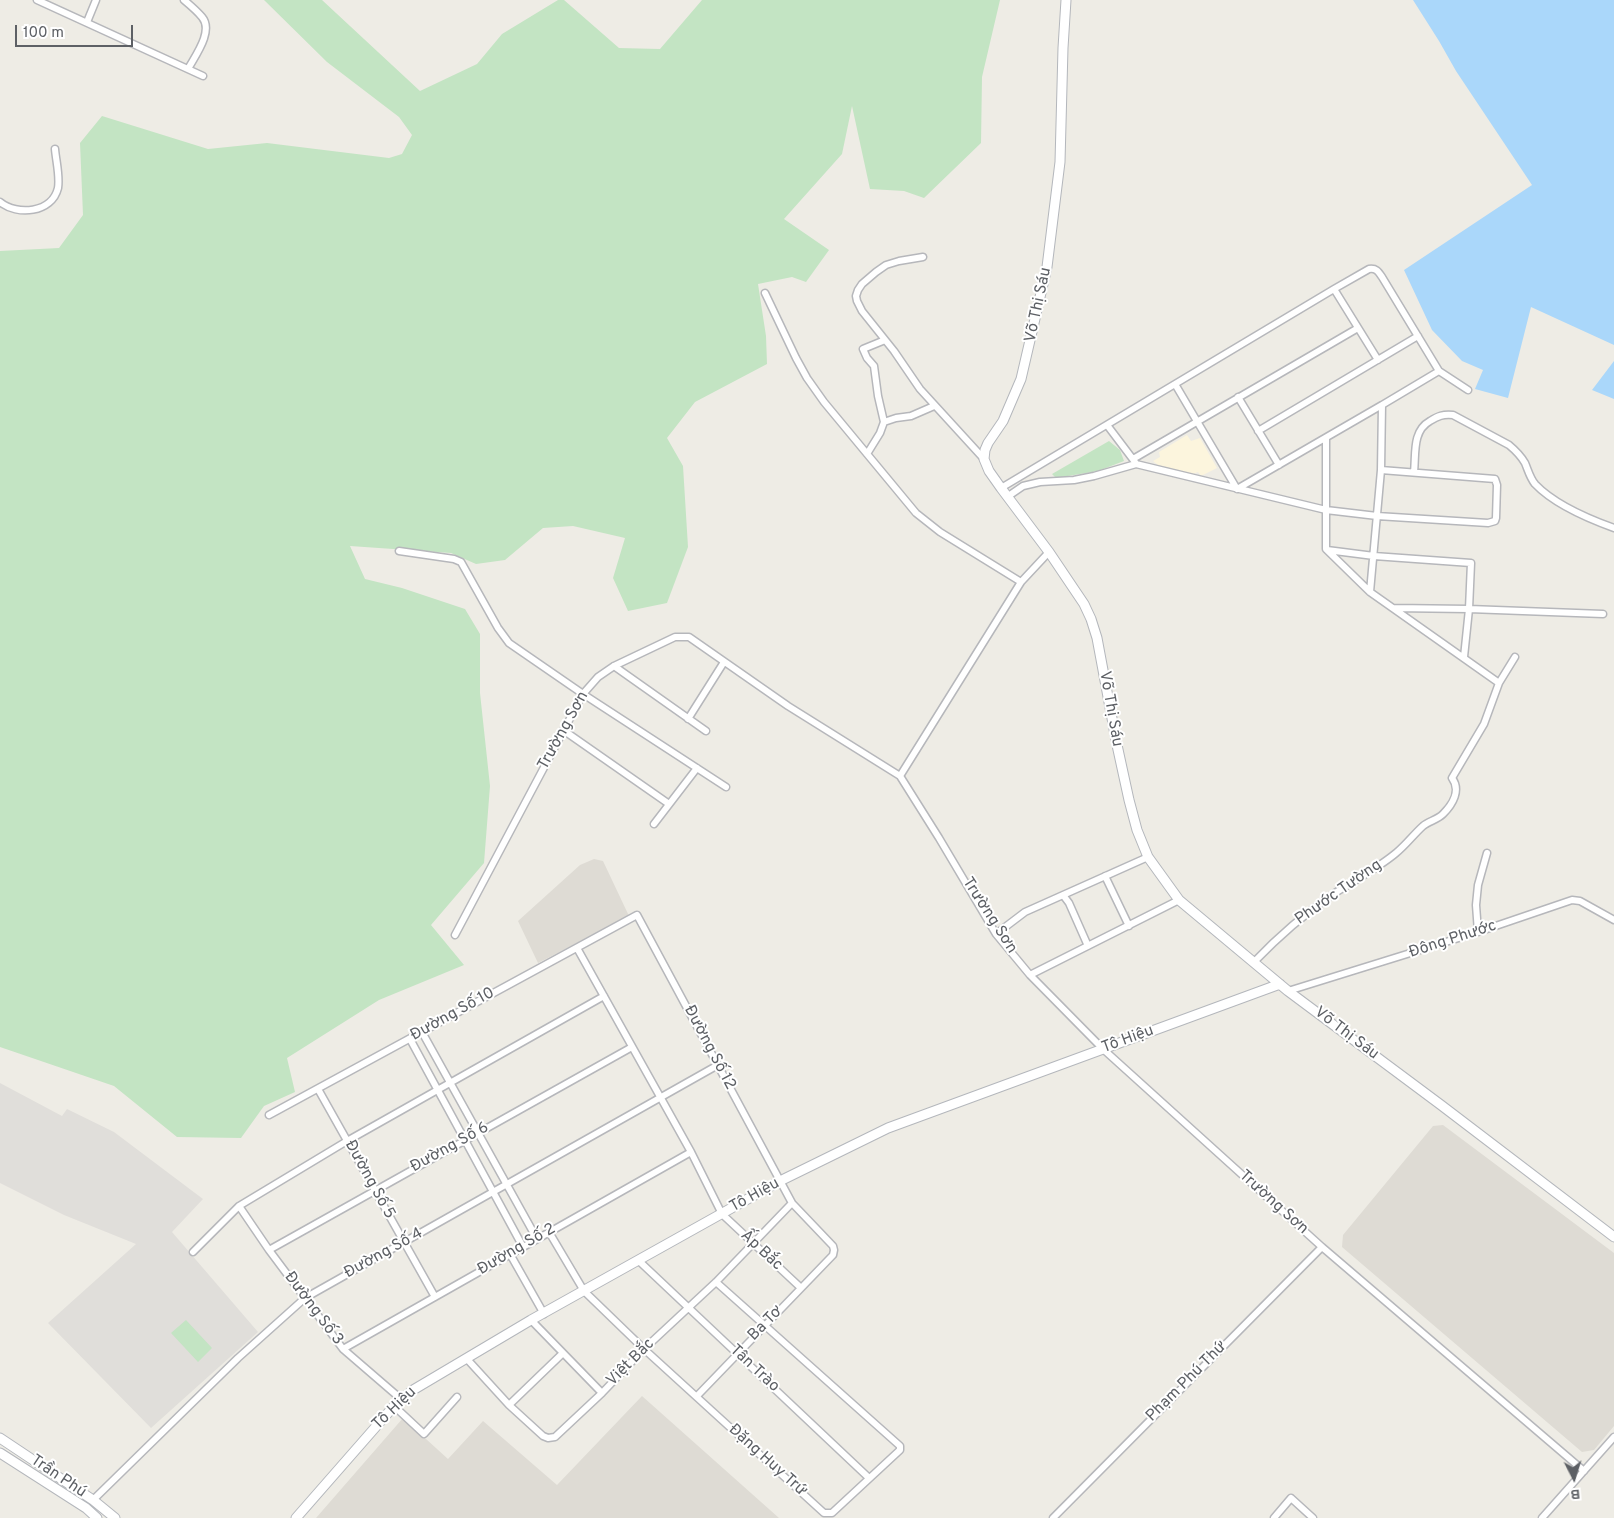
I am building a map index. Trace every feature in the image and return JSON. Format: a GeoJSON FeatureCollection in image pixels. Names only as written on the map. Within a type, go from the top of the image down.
{"type":"FeatureCollection","features":[{"type":"Feature","properties":{"kind":"main road","name":"Võ Thị Sáu"},"geometry":{"type":"LineString","coordinates":[[1066,0],[1060,162],[1047,267],[1021,379],[1006,414],[988,443],[984,459],[1006,497],[1048,552],[1084,604],[1091,619],[1097,638],[1116,745],[1129,800],[1137,830],[1148,857],[1180,900],[1288,991],[1449,1110],[1614,1237]]}},
{"type":"Feature","properties":{"kind":"main road","name":"Tô Hiệu"},"geometry":{"type":"LineString","coordinates":[[296,1518],[394,1406],[424,1382],[780,1181],[888,1128],[1280,984]]}},
{"type":"Feature","properties":{"kind":"main road","name":"Trần Phú"},"geometry":{"type":"LineString","coordinates":[[0,1438],[93,1500],[115,1518]]}},
{"type":"Feature","properties":{"kind":"main road","name":"Trần Phú"},"geometry":{"type":"LineString","coordinates":[[0,1453],[86,1508],[98,1518]]}},
{"type":"Feature","properties":{"kind":"main road"},"geometry":{"type":"LineString","coordinates":[[86,1508],[93,1500]]}},
{"type":"Feature","properties":{"kind":"street"},"geometry":{"type":"LineString","coordinates":[[37,0],[203,76]]}},
{"type":"Feature","properties":{"kind":"street"},"geometry":{"type":"LineString","coordinates":[[87,22],[96,0]]}},
{"type":"Feature","properties":{"kind":"street"},"geometry":{"type":"LineString","coordinates":[[184,0],[206,23],[205,35],[188,69]]}},
{"type":"Feature","properties":{"kind":"street"},"geometry":{"type":"LineString","coordinates":[[0,202],[12,209],[23,211],[40,208],[49,202],[58,187],[55,149]]}},
{"type":"Feature","properties":{"kind":"street"},"geometry":{"type":"LineString","coordinates":[[923,257],[886,265],[862,284],[856,296],[862,311],[920,389],[984,459]]}},
{"type":"Feature","properties":{"kind":"street"},"geometry":{"type":"LineString","coordinates":[[1001,488],[1369,269],[1374,268],[1378,270],[1439,371],[1468,390]]}},
{"type":"Feature","properties":{"kind":"street"},"geometry":{"type":"LineString","coordinates":[[1334,289],[1378,360]]}},
{"type":"Feature","properties":{"kind":"street"},"geometry":{"type":"LineString","coordinates":[[765,294],[807,378],[916,513],[940,532],[1021,582]]}},
{"type":"Feature","properties":{"kind":"street"},"geometry":{"type":"LineString","coordinates":[[1006,497],[1023,486],[1087,478],[1135,461],[1238,396],[1358,328]]}},
{"type":"Feature","properties":{"kind":"street"},"geometry":{"type":"LineString","coordinates":[[1258,431],[1418,336]]}},
{"type":"Feature","properties":{"kind":"street"},"geometry":{"type":"LineString","coordinates":[[867,454],[880,434],[884,422],[874,366],[867,358],[863,348],[885,340]]}},
{"type":"Feature","properties":{"kind":"street"},"geometry":{"type":"LineString","coordinates":[[1237,489],[1439,371]]}},
{"type":"Feature","properties":{"kind":"street"},"geometry":{"type":"LineString","coordinates":[[1175,384],[1237,489]]}},
{"type":"Feature","properties":{"kind":"street"},"geometry":{"type":"LineString","coordinates":[[1238,396],[1279,465]]}},
{"type":"Feature","properties":{"kind":"street"},"geometry":{"type":"LineString","coordinates":[[884,422],[911,416],[934,406]]}},
{"type":"Feature","properties":{"kind":"street"},"geometry":{"type":"LineString","coordinates":[[1370,592],[1381,470],[1382,406]]}},
{"type":"Feature","properties":{"kind":"street"},"geometry":{"type":"LineString","coordinates":[[1414,472],[1417,435],[1423,425],[1439,416],[1445,414],[1453,415],[1516,451],[1525,463],[1534,482],[1556,500],[1614,528]]}},
{"type":"Feature","properties":{"kind":"street"},"geometry":{"type":"LineString","coordinates":[[1107,425],[1135,461],[1237,489],[1326,510],[1377,516],[1488,523],[1495,520],[1497,484],[1495,479],[1381,470]]}},
{"type":"Feature","properties":{"kind":"street"},"geometry":{"type":"LineString","coordinates":[[1326,438],[1325,544],[1327,550],[1370,592],[1499,683],[1515,657]]}},
{"type":"Feature","properties":{"kind":"street"},"geometry":{"type":"LineString","coordinates":[[1327,550],[1374,556],[1469,562],[1472,565],[1464,657]]}},
{"type":"Feature","properties":{"kind":"street"},"geometry":{"type":"LineString","coordinates":[[399,551],[454,559],[461,562],[503,636],[517,649],[726,787]]}},
{"type":"Feature","properties":{"kind":"street"},"geometry":{"type":"LineString","coordinates":[[900,776],[1021,582],[1048,552]]}},
{"type":"Feature","properties":{"kind":"street"},"geometry":{"type":"LineString","coordinates":[[1392,608],[1603,614]]}},
{"type":"Feature","properties":{"kind":"street","name":"Trường Sơn"},"geometry":{"type":"LineString","coordinates":[[455,935],[583,694],[598,677],[614,666],[679,636],[689,637],[788,706],[900,776],[996,934],[1030,975],[1103,1049],[1322,1247],[1584,1471]]}},
{"type":"Feature","properties":{"kind":"street"},"geometry":{"type":"LineString","coordinates":[[688,718],[724,662]]}},
{"type":"Feature","properties":{"kind":"street"},"geometry":{"type":"LineString","coordinates":[[614,666],[706,731]]}},
{"type":"Feature","properties":{"kind":"street","name":"Phước Tường"},"geometry":{"type":"LineString","coordinates":[[1254,962],[1275,940],[1303,916],[1397,853],[1425,824],[1443,815],[1457,790],[1456,783],[1452,778],[1484,724],[1499,683]]}},
{"type":"Feature","properties":{"kind":"street"},"geometry":{"type":"LineString","coordinates":[[563,730],[669,804]]}},
{"type":"Feature","properties":{"kind":"street"},"geometry":{"type":"LineString","coordinates":[[654,824],[697,768]]}},
{"type":"Feature","properties":{"kind":"street"},"geometry":{"type":"LineString","coordinates":[[1478,932],[1476,905],[1478,885],[1487,853]]}},
{"type":"Feature","properties":{"kind":"street"},"geometry":{"type":"LineString","coordinates":[[996,934],[1025,912],[1148,857]]}},
{"type":"Feature","properties":{"kind":"street"},"geometry":{"type":"LineString","coordinates":[[1105,876],[1129,926]]}},
{"type":"Feature","properties":{"kind":"street"},"geometry":{"type":"LineString","coordinates":[[1063,895],[1088,946]]}},
{"type":"Feature","properties":{"kind":"street"},"geometry":{"type":"LineString","coordinates":[[1030,975],[1180,900]]}},
{"type":"Feature","properties":{"kind":"street","name":"Đông Phước"},"geometry":{"type":"LineString","coordinates":[[1288,991],[1478,932],[1572,900],[1580,901],[1614,920]]}},
{"type":"Feature","properties":{"kind":"street","name":"Đường Số 10"},"geometry":{"type":"LineString","coordinates":[[269,1115],[638,915]]}},
{"type":"Feature","properties":{"kind":"street","name":"Đường Số 12"},"geometry":{"type":"LineString","coordinates":[[638,915],[792,1203],[834,1250]]}},
{"type":"Feature","properties":{"kind":"street","name":"Ấp Bắc"},"geometry":{"type":"LineString","coordinates":[[577,948],[661,1098],[722,1214],[801,1288]]}},
{"type":"Feature","properties":{"kind":"street"},"geometry":{"type":"LineString","coordinates":[[193,1252],[239,1206],[347,1141],[604,996]]}},
{"type":"Feature","properties":{"kind":"street"},"geometry":{"type":"LineString","coordinates":[[422,1032],[537,1239]]}},
{"type":"Feature","properties":{"kind":"street"},"geometry":{"type":"LineString","coordinates":[[410,1039],[522,1247]]}},
{"type":"Feature","properties":{"kind":"street","name":"Đường Số 6"},"geometry":{"type":"LineString","coordinates":[[268,1250],[632,1047]]}},
{"type":"Feature","properties":{"kind":"street","name":"Đường Số 4"},"geometry":{"type":"LineString","coordinates":[[93,1500],[238,1358],[305,1298],[718,1065]]}},
{"type":"Feature","properties":{"kind":"street","name":"Đường Số 5"},"geometry":{"type":"LineString","coordinates":[[318,1089],[435,1297]]}},
{"type":"Feature","properties":{"kind":"street","name":"Đường Số 2"},"geometry":{"type":"LineString","coordinates":[[344,1349],[690,1152]]}},
{"type":"Feature","properties":{"kind":"street","name":"Việt Bắc"},"geometry":{"type":"LineString","coordinates":[[467,1359],[509,1405],[543,1436],[548,1438],[555,1437],[602,1393],[644,1349],[716,1282],[792,1203]]}},
{"type":"Feature","properties":{"kind":"street","name":"Đường Số 3"},"geometry":{"type":"LineString","coordinates":[[239,1206],[268,1250],[344,1349],[401,1399]]}},
{"type":"Feature","properties":{"kind":"street","name":"Đặng Huy Trứ"},"geometry":{"type":"LineString","coordinates":[[549,1232],[584,1292],[824,1513],[832,1513],[900,1450],[899,1443],[716,1282]]}},
{"type":"Feature","properties":{"kind":"street","name":"Phạm Phú Thứ"},"geometry":{"type":"LineString","coordinates":[[1052,1518],[1322,1247]]}},
{"type":"Feature","properties":{"kind":"street","name":"Ba Tơ"},"geometry":{"type":"LineString","coordinates":[[697,1396],[832,1255],[834,1250]]}},
{"type":"Feature","properties":{"kind":"street"},"geometry":{"type":"LineString","coordinates":[[510,1254],[544,1314]]}},
{"type":"Feature","properties":{"kind":"street","name":"Tân Trào"},"geometry":{"type":"LineString","coordinates":[[639,1261],[869,1478]]}},
{"type":"Feature","properties":{"kind":"street"},"geometry":{"type":"LineString","coordinates":[[531,1320],[602,1393]]}},
{"type":"Feature","properties":{"kind":"street"},"geometry":{"type":"LineString","coordinates":[[509,1405],[563,1353]]}},
{"type":"Feature","properties":{"kind":"street"},"geometry":{"type":"LineString","coordinates":[[394,1406],[424,1434],[457,1398]]}},
{"type":"Feature","properties":{"kind":"street"},"geometry":{"type":"LineString","coordinates":[[1542,1518],[1614,1437]]}},
{"type":"Feature","properties":{"kind":"street"},"geometry":{"type":"LineString","coordinates":[[1274,1518],[1291,1498],[1312,1518]]}},
{"type":"Feature","properties":{"kind":"shaded area"},"geometry":{"type":"Polygon","coordinates":[[[1187,435],[1191,441],[1200,438],[1217,468],[1201,476],[1198,472],[1193,474],[1158,465],[1153,461],[1160,457],[1159,452],[1187,435]]]}},
{"type":"Feature","properties":{"kind":"shaded area"},"geometry":{"type":"Polygon","coordinates":[[[594,859],[603,861],[629,916],[538,963],[518,921],[580,865],[594,859]]]}},
{"type":"Feature","properties":{"kind":"shaded area"},"geometry":{"type":"Polygon","coordinates":[[[0,1083],[62,1116],[67,1109],[114,1132],[203,1199],[172,1232],[258,1332],[151,1428],[48,1323],[136,1244],[64,1215],[0,1183],[0,1083]]]}},
{"type":"Feature","properties":{"kind":"shaded area"},"geometry":{"type":"Polygon","coordinates":[[[1443,1125],[1614,1253],[1614,1426],[1594,1450],[1582,1452],[1342,1247],[1343,1235],[1433,1126],[1443,1125]]]}},
{"type":"Feature","properties":{"kind":"shaded area"},"geometry":{"type":"Polygon","coordinates":[[[642,1396],[779,1518],[316,1518],[403,1418],[448,1459],[483,1421],[557,1485],[642,1396]]]}},
{"type":"Feature","properties":{"kind":"green space"},"geometry":{"type":"Polygon","coordinates":[[[264,0],[322,0],[420,91],[477,64],[502,34],[558,0],[564,0],[619,48],[660,49],[702,0],[1000,0],[982,77],[981,143],[924,198],[904,191],[870,189],[852,106],[842,154],[784,219],[829,250],[806,282],[792,277],[758,284],[766,336],[767,364],[695,402],[667,438],[683,466],[688,547],[667,603],[628,611],[613,578],[625,538],[573,526],[543,528],[505,560],[476,564],[451,553],[350,546],[365,579],[402,588],[465,609],[480,634],[480,693],[490,786],[484,863],[431,925],[464,965],[379,1000],[287,1058],[295,1092],[264,1106],[241,1138],[177,1137],[114,1086],[0,1047],[0,251],[59,248],[83,215],[80,143],[102,116],[208,149],[267,143],[389,158],[402,154],[412,135],[399,117],[327,62],[264,0]]]}},
{"type":"Feature","properties":{"kind":"green space"},"geometry":{"type":"Polygon","coordinates":[[[1109,441],[1120,450],[1124,461],[1098,471],[1056,478],[1052,474],[1109,441]]]}},
{"type":"Feature","properties":{"kind":"green space"},"geometry":{"type":"Polygon","coordinates":[[[186,1320],[212,1348],[198,1362],[171,1333],[186,1320]]]}},
{"type":"Feature","properties":{"kind":"water"},"geometry":{"type":"Polygon","coordinates":[[[1413,0],[1614,0],[1614,345],[1531,307],[1508,398],[1475,389],[1483,370],[1462,361],[1432,330],[1404,270],[1532,185],[1456,71],[1413,0]]]}},
{"type":"Feature","properties":{"kind":"water"},"geometry":{"type":"Polygon","coordinates":[[[1614,361],[1614,399],[1592,390],[1614,361]]]}}]}
